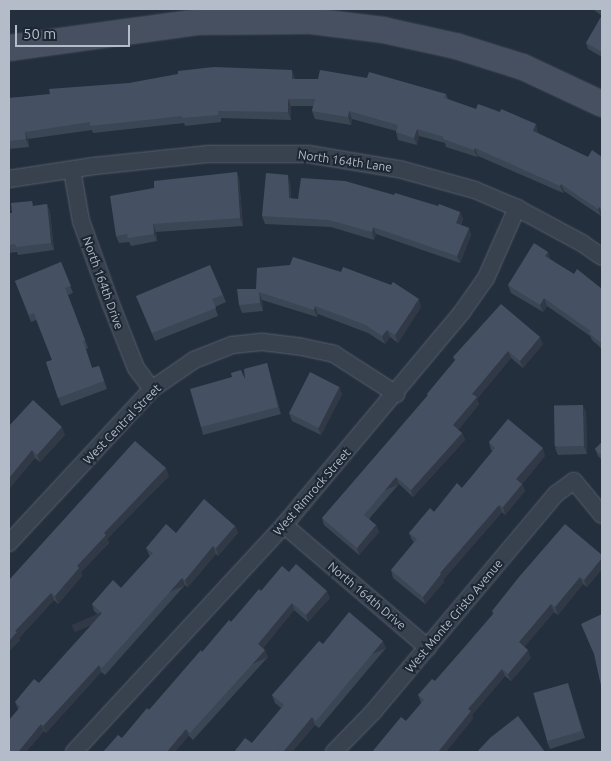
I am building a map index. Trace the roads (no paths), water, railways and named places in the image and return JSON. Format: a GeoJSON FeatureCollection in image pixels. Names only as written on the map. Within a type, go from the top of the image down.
{"type":"FeatureCollection","features":[{"type":"Feature","properties":{"kind":"main road"},"geometry":{"type":"LineString","coordinates":[[9,48],[199,22],[311,21],[383,30],[456,46],[522,67],[602,104]]}},
{"type":"Feature","properties":{"kind":"street","name":"North 164th Lane"},"geometry":{"type":"LineString","coordinates":[[9,179],[208,154],[308,154],[399,168],[475,190],[517,208],[582,242],[602,257]]}},
{"type":"Feature","properties":{"kind":"street","name":"North 164th Drive"},"geometry":{"type":"LineString","coordinates":[[72,170],[81,221],[110,302],[136,368],[152,389]]}},
{"type":"Feature","properties":{"kind":"street","name":"West Rimrock Street"},"geometry":{"type":"LineString","coordinates":[[74,752],[284,525],[396,394],[462,312],[486,278],[517,208]]}},
{"type":"Feature","properties":{"kind":"street","name":"West Central Street"},"geometry":{"type":"LineString","coordinates":[[9,543],[152,389],[194,360],[232,346],[263,342],[302,347],[334,354],[396,394]]}},
{"type":"Feature","properties":{"kind":"street","name":"West Monte Cristo Avenue"},"geometry":{"type":"LineString","coordinates":[[334,752],[373,712],[556,494],[574,481],[602,514]]}},
{"type":"Feature","properties":{"kind":"street","name":"North 164th Drive"},"geometry":{"type":"LineString","coordinates":[[284,525],[428,648]]}}]}
